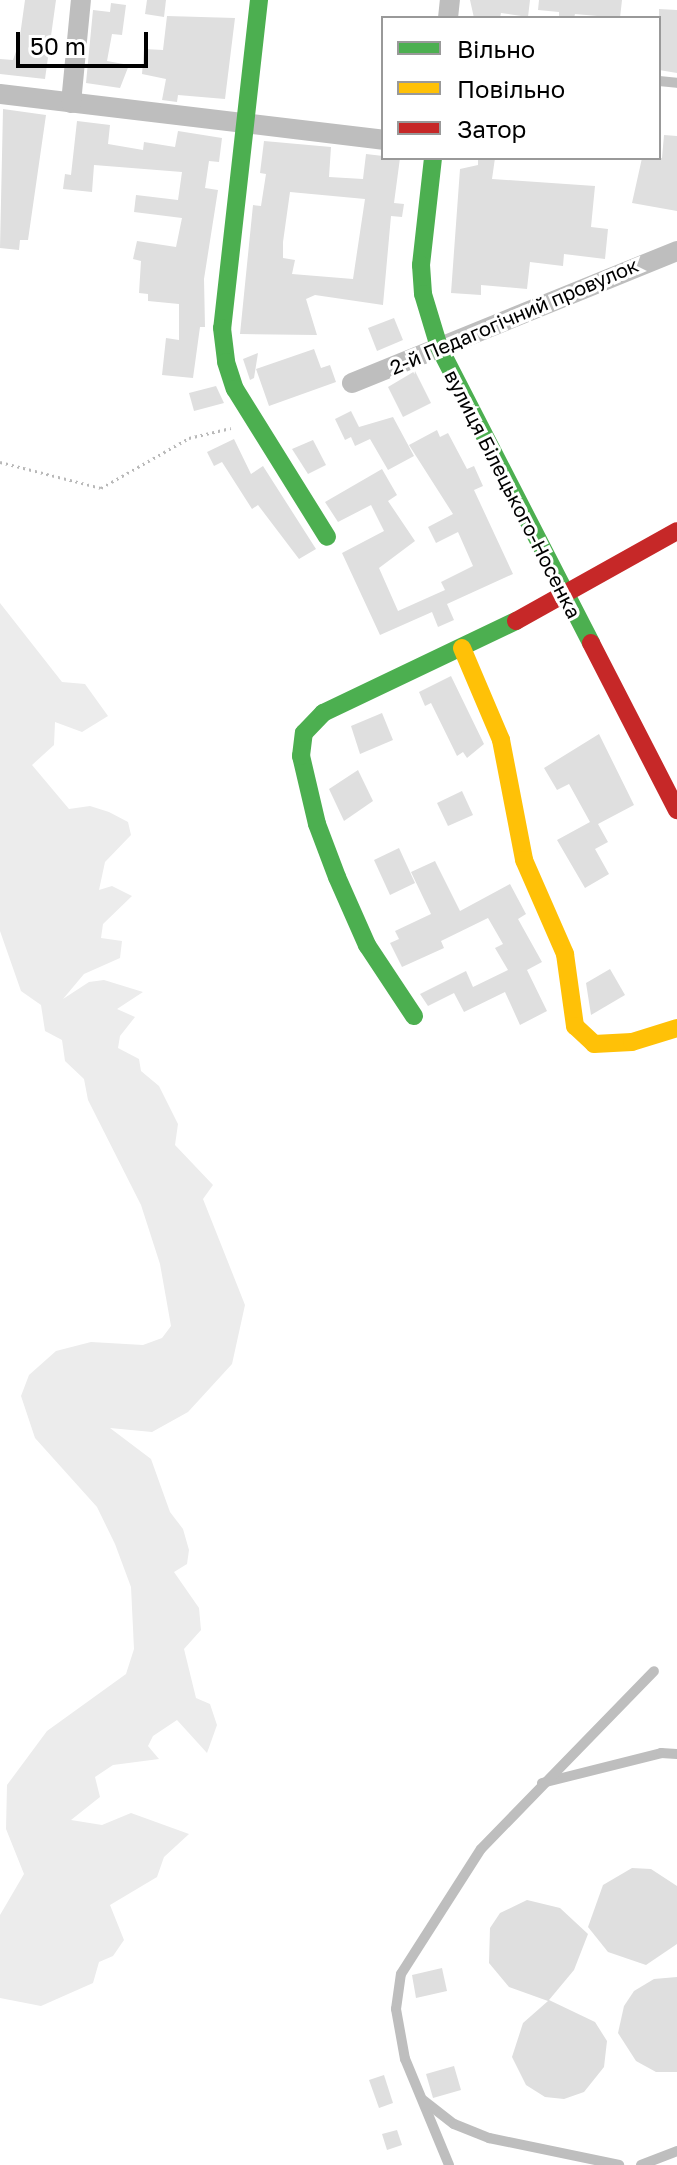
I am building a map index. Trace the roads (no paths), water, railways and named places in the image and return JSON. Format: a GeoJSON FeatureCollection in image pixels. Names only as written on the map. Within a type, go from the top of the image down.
{"type":"FeatureCollection","features":[{"type":"Feature","properties":{"kind":"street"},"geometry":{"type":"LineString","coordinates":[[71,103],[81,0]]}},
{"type":"Feature","properties":{"kind":"street"},"geometry":{"type":"LineString","coordinates":[[259,0],[222,328],[235,389],[327,537]]}},
{"type":"Feature","properties":{"kind":"street"},"geometry":{"type":"LineString","coordinates":[[0,94],[381,140]]}},
{"type":"Feature","properties":{"kind":"street","name":"вулиця Білецького-Носенка"},"geometry":{"type":"LineString","coordinates":[[433,160],[421,265],[423,294],[439,347],[565,598],[677,810]]}},
{"type":"Feature","properties":{"kind":"street","name":"2-й Педагогічний провулок"},"geometry":{"type":"LineString","coordinates":[[352,383],[677,251]]}},
{"type":"Feature","properties":{"kind":"street"},"geometry":{"type":"LineString","coordinates":[[414,1016],[367,945],[337,877],[317,824],[301,756],[304,733],[323,713],[565,598],[677,531]]}},
{"type":"Feature","properties":{"kind":"street"},"geometry":{"type":"LineString","coordinates":[[462,648],[501,740],[524,860],[565,954],[575,1026],[594,1044],[632,1042],[677,1028]]}},
{"type":"Feature","properties":{"kind":"lane"},"geometry":{"type":"LineString","coordinates":[[449,2165],[405,2059],[396,2009],[401,1974],[481,1849],[540,1784],[654,1671]]}},
{"type":"Feature","properties":{"kind":"lane"},"geometry":{"type":"LineString","coordinates":[[540,1784],[661,1753],[677,1754]]}},
{"type":"Feature","properties":{"kind":"lane"},"geometry":{"type":"LineString","coordinates":[[421,2098],[454,2124],[489,2138],[619,2165]]}},
{"type":"Feature","properties":{"kind":"lane"},"geometry":{"type":"LineString","coordinates":[[641,2165],[677,2151]]}}]}
